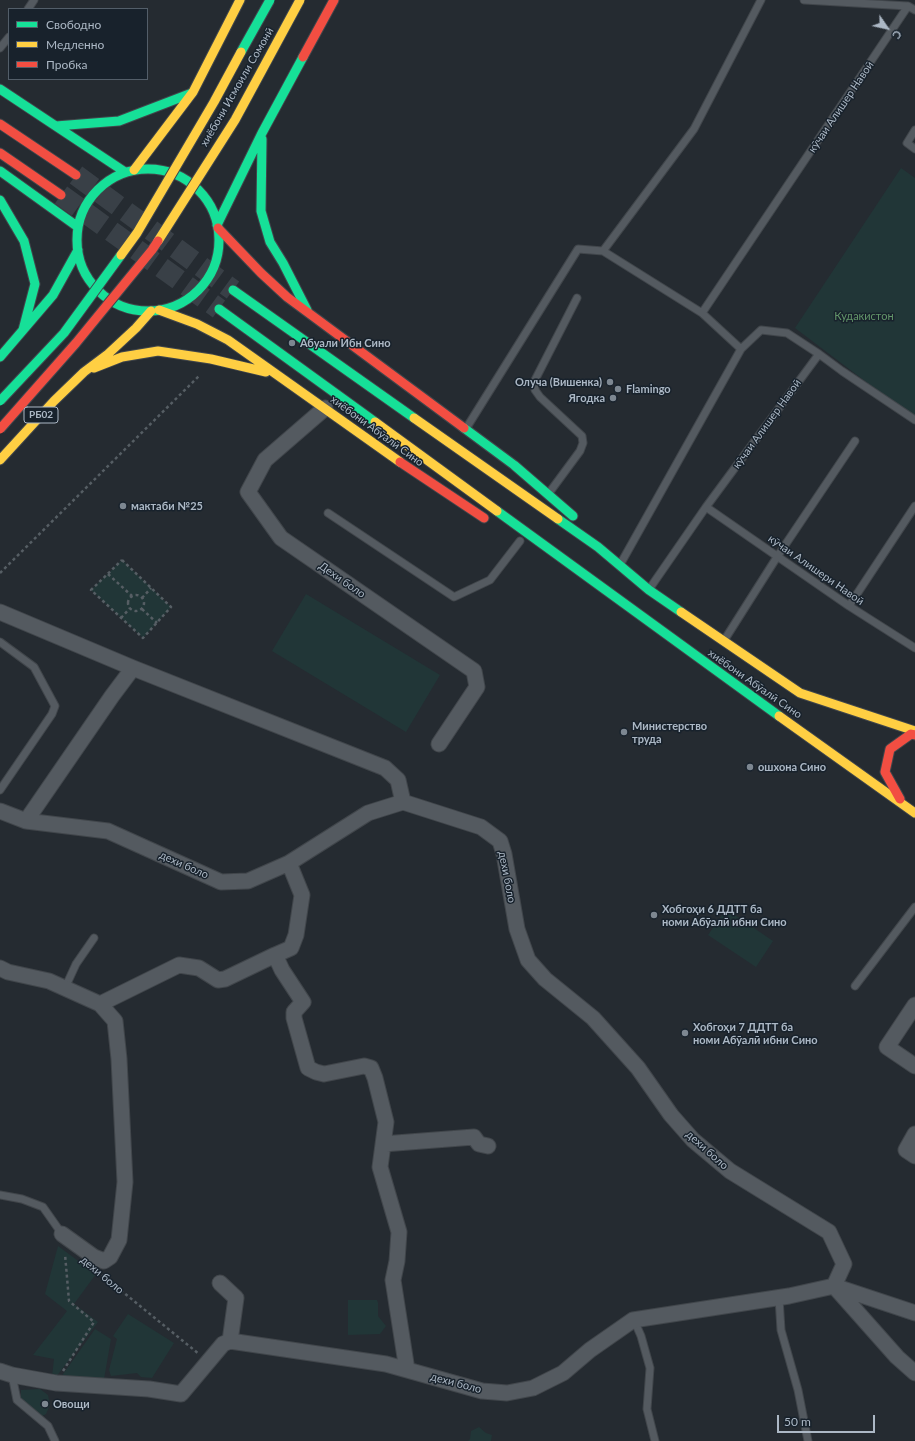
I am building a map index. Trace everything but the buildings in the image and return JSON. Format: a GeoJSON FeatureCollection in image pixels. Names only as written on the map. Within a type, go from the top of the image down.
{"type":"FeatureCollection","features":[{"type":"Feature","properties":{"kind":"main road"},"geometry":{"type":"LineString","coordinates":[[130,171],[192,92],[240,0]]}},
{"type":"Feature","properties":{"kind":"main road","name":"хиёбони Исмоили Сомонӣ"},"geometry":{"type":"LineString","coordinates":[[0,401],[64,333],[137,233],[214,102],[270,0]]}},
{"type":"Feature","properties":{"kind":"main road","name":"хиёбони Исмоили Сомонӣ"},"geometry":{"type":"LineString","coordinates":[[0,429],[76,343],[152,250],[235,120],[300,0]]}},
{"type":"Feature","properties":{"kind":"main road"},"geometry":{"type":"LineString","coordinates":[[218,226],[262,133],[334,0]]}},
{"type":"Feature","properties":{"kind":"main road"},"geometry":{"type":"LineString","coordinates":[[0,89],[56,126],[130,171]]}},
{"type":"Feature","properties":{"kind":"main road"},"geometry":{"type":"LineString","coordinates":[[56,126],[119,121],[192,92]]}},
{"type":"Feature","properties":{"kind":"main road"},"geometry":{"type":"LineString","coordinates":[[0,124],[76,175]]}},
{"type":"Feature","properties":{"kind":"main road"},"geometry":{"type":"LineString","coordinates":[[262,133],[261,211],[270,242],[283,262],[310,315]]}},
{"type":"Feature","properties":{"kind":"main road"},"geometry":{"type":"LineString","coordinates":[[0,153],[61,195]]}},
{"type":"Feature","properties":{"kind":"main road"},"geometry":{"type":"LineString","coordinates":[[153,169],[171,172],[187,180],[201,192],[212,208],[218,226],[218,246],[214,265],[206,281],[193,295],[177,305],[155,310],[130,309],[111,301],[95,288],[91,282],[84,270],[78,250],[78,227],[84,209],[94,193],[108,181],[130,171],[153,169]]}},
{"type":"Feature","properties":{"kind":"main road"},"geometry":{"type":"LineString","coordinates":[[0,171],[78,227]]}},
{"type":"Feature","properties":{"kind":"main road"},"geometry":{"type":"LineString","coordinates":[[0,200],[24,241],[35,284],[23,330]]}},
{"type":"Feature","properties":{"kind":"main road","name":"хиёбони Абӯалӣ Сино"},"geometry":{"type":"LineString","coordinates":[[218,226],[261,273],[287,297],[514,465],[581,523],[592,536],[598,547]]}},
{"type":"Feature","properties":{"kind":"main road"},"geometry":{"type":"LineString","coordinates":[[0,357],[53,295],[78,250]]}},
{"type":"Feature","properties":{"kind":"main road","name":"хиёбони Абӯалӣ Сино"},"geometry":{"type":"LineString","coordinates":[[233,290],[598,547],[650,590],[800,693],[915,731]]}},
{"type":"Feature","properties":{"kind":"main road","name":"хиёбони Абӯалӣ Сино"},"geometry":{"type":"LineString","coordinates":[[219,309],[720,674],[915,813]]}},
{"type":"Feature","properties":{"kind":"main road","name":"хиёбони Абӯалӣ Сино"},"geometry":{"type":"LineString","coordinates":[[155,310],[197,324],[228,340],[416,474],[494,524]]}},
{"type":"Feature","properties":{"kind":"main road","name":"РБ02"},"geometry":{"type":"LineString","coordinates":[[0,460],[54,401],[84,372],[155,310]]}},
{"type":"Feature","properties":{"kind":"main road"},"geometry":{"type":"LineString","coordinates":[[84,372],[122,357],[158,351],[211,359],[277,375]]}},
{"type":"Feature","properties":{"kind":"main road"},"geometry":{"type":"LineString","coordinates":[[516,539],[530,548]]}},
{"type":"Feature","properties":{"kind":"main road","name":"хиёбони Абӯалӣ Сино"},"geometry":{"type":"LineString","coordinates":[[541,555],[582,573]]}},
{"type":"Feature","properties":{"kind":"main road"},"geometry":{"type":"LineString","coordinates":[[903,804],[885,772],[890,749],[911,734],[915,735]]}},
{"type":"Feature","properties":{"kind":"street","name":"Дехи боло"},"geometry":{"type":"LineString","coordinates":[[325,408],[265,460],[248,492],[281,538],[474,671],[477,687],[439,744]]}},
{"type":"Feature","properties":{"kind":"street"},"geometry":{"type":"LineString","coordinates":[[0,612],[133,668],[385,768],[398,780],[403,802]]}},
{"type":"Feature","properties":{"kind":"street"},"geometry":{"type":"LineString","coordinates":[[26,821],[133,668]]}},
{"type":"Feature","properties":{"kind":"street","name":"дехи боло"},"geometry":{"type":"LineString","coordinates":[[0,811],[26,821],[108,831],[221,882],[248,880],[288,863],[368,813],[403,802],[481,827],[500,841],[504,854],[517,929],[528,960],[545,979],[593,1018],[638,1068],[671,1115],[694,1140],[730,1171],[829,1232],[844,1264],[834,1286],[778,1298],[634,1320],[590,1350],[563,1373],[533,1388],[507,1393],[482,1391],[386,1364],[230,1341]]}},
{"type":"Feature","properties":{"kind":"street"},"geometry":{"type":"LineString","coordinates":[[100,1004],[179,965],[199,968],[218,980],[225,979],[275,954],[291,948],[296,935],[302,895],[288,863]]}},
{"type":"Feature","properties":{"kind":"street"},"geometry":{"type":"LineString","coordinates":[[275,954],[282,970],[303,1002],[294,1012],[294,1018],[308,1068],[324,1074],[364,1066],[371,1068],[375,1078],[386,1122],[380,1167],[399,1232],[397,1261],[393,1280],[407,1370]]}},
{"type":"Feature","properties":{"kind":"street"},"geometry":{"type":"LineString","coordinates":[[0,968],[49,981],[100,1004],[114,1021],[119,1059],[126,1182],[118,1240],[110,1257],[104,1261],[94,1257],[63,1239]]}},
{"type":"Feature","properties":{"kind":"street"},"geometry":{"type":"LineString","coordinates":[[915,1005],[887,1047],[915,1066]]}},
{"type":"Feature","properties":{"kind":"street"},"geometry":{"type":"LineString","coordinates":[[915,1134],[906,1150],[915,1156]]}},
{"type":"Feature","properties":{"kind":"street"},"geometry":{"type":"LineString","coordinates":[[383,1144],[474,1137],[479,1144],[488,1146]]}},
{"type":"Feature","properties":{"kind":"street"},"geometry":{"type":"LineString","coordinates":[[6,1373],[56,1383],[149,1389],[181,1394],[223,1344],[230,1341],[236,1298],[220,1283]]}},
{"type":"Feature","properties":{"kind":"street"},"geometry":{"type":"LineString","coordinates":[[834,1286],[915,1313]]}},
{"type":"Feature","properties":{"kind":"street"},"geometry":{"type":"LineString","coordinates":[[834,1286],[897,1357],[915,1373]]}},
{"type":"Feature","properties":{"kind":"lane"},"geometry":{"type":"LineString","coordinates":[[603,251],[694,129],[761,0]]}},
{"type":"Feature","properties":{"kind":"lane"},"geometry":{"type":"LineString","coordinates":[[804,0],[912,8]]}},
{"type":"Feature","properties":{"kind":"lane","name":"кӯчаи Алишер Навоӣ"},"geometry":{"type":"LineString","coordinates":[[702,313],[912,8]]}},
{"type":"Feature","properties":{"kind":"lane"},"geometry":{"type":"LineString","coordinates":[[0,48],[8,38]]}},
{"type":"Feature","properties":{"kind":"lane"},"geometry":{"type":"LineString","coordinates":[[915,130],[906,143],[915,149]]}},
{"type":"Feature","properties":{"kind":"lane"},"geometry":{"type":"LineString","coordinates":[[466,429],[578,249],[603,251],[702,313],[741,349]]}},
{"type":"Feature","properties":{"kind":"lane"},"geometry":{"type":"LineString","coordinates":[[548,493],[583,444],[582,436],[540,397],[536,390],[536,380],[577,298]]}},
{"type":"Feature","properties":{"kind":"lane"},"geometry":{"type":"LineString","coordinates":[[620,564],[741,349],[761,330],[787,333],[915,420]]}},
{"type":"Feature","properties":{"kind":"lane","name":"кӯчаи Алишер Навоӣ"},"geometry":{"type":"LineString","coordinates":[[650,590],[706,507],[819,354]]}},
{"type":"Feature","properties":{"kind":"lane"},"geometry":{"type":"LineString","coordinates":[[724,640],[777,556],[855,442]]}},
{"type":"Feature","properties":{"kind":"lane"},"geometry":{"type":"LineString","coordinates":[[849,606],[915,506]]}},
{"type":"Feature","properties":{"kind":"lane","name":"кӯчаи Алишери Навоӣ"},"geometry":{"type":"LineString","coordinates":[[706,507],[849,606],[915,648]]}},
{"type":"Feature","properties":{"kind":"lane"},"geometry":{"type":"LineString","coordinates":[[328,512],[454,597],[490,580],[516,539]]}},
{"type":"Feature","properties":{"kind":"lane"},"geometry":{"type":"LineString","coordinates":[[0,642],[34,667],[55,706],[52,714],[0,790]]}},
{"type":"Feature","properties":{"kind":"lane"},"geometry":{"type":"LineString","coordinates":[[855,986],[915,907]]}},
{"type":"Feature","properties":{"kind":"lane"},"geometry":{"type":"LineString","coordinates":[[65,988],[76,964],[94,938]]}},
{"type":"Feature","properties":{"kind":"lane"},"geometry":{"type":"LineString","coordinates":[[0,1195],[22,1199],[43,1207],[63,1239]]}},
{"type":"Feature","properties":{"kind":"lane"},"geometry":{"type":"LineString","coordinates":[[778,1298],[781,1330],[798,1390],[808,1441]]}},
{"type":"Feature","properties":{"kind":"lane"},"geometry":{"type":"LineString","coordinates":[[634,1320],[641,1336],[650,1368],[647,1409],[655,1441]]}},
{"type":"Feature","properties":{"kind":"lane"},"geometry":{"type":"LineString","coordinates":[[6,1373],[17,1400],[48,1426],[55,1441]]}},
{"type":"Feature","properties":{"kind":"path"},"geometry":{"type":"LineString","coordinates":[[0,573],[203,372]]}},
{"type":"Feature","properties":{"kind":"path"},"geometry":{"type":"LineString","coordinates":[[122,560],[171,607],[143,638],[91,590],[108,574],[122,560]]}},
{"type":"Feature","properties":{"kind":"path"},"geometry":{"type":"LineString","coordinates":[[108,574],[132,596],[137,595],[142,598],[144,602],[142,609]]}},
{"type":"Feature","properties":{"kind":"path"},"geometry":{"type":"LineString","coordinates":[[142,598],[151,588]]}},
{"type":"Feature","properties":{"kind":"path"},"geometry":{"type":"LineString","coordinates":[[121,618],[130,608],[129,600],[132,596]]}},
{"type":"Feature","properties":{"kind":"path"},"geometry":{"type":"LineString","coordinates":[[130,608],[137,611],[142,609]]}},
{"type":"Feature","properties":{"kind":"path"},"geometry":{"type":"LineString","coordinates":[[142,609],[157,623]]}},
{"type":"Feature","properties":{"kind":"path"},"geometry":{"type":"LineString","coordinates":[[56,1383],[94,1322],[69,1301],[63,1239]]}},
{"type":"Feature","properties":{"kind":"path","name":"дехи боло"},"geometry":{"type":"LineString","coordinates":[[100,1273],[208,1362]]}},
{"type":"Feature","properties":{"kind":"green space","name":"Кудакистон"},"geometry":{"type":"Polygon","coordinates":[[[901,168],[915,178],[915,419],[795,328],[901,168]]]}},
{"type":"Feature","properties":{"kind":"green space"},"geometry":{"type":"Polygon","coordinates":[[[122,560],[171,607],[143,638],[91,590],[122,560]]]}},
{"type":"Feature","properties":{"kind":"green space"},"geometry":{"type":"Polygon","coordinates":[[[306,594],[440,675],[406,732],[272,651],[306,594]]]}},
{"type":"Feature","properties":{"kind":"green space"},"geometry":{"type":"Polygon","coordinates":[[[726,909],[773,941],[756,967],[708,935],[726,909]]]}},
{"type":"Feature","properties":{"kind":"green space"},"geometry":{"type":"Polygon","coordinates":[[[58,1246],[96,1274],[74,1304],[98,1322],[56,1377],[61,1377],[95,1329],[111,1339],[103,1385],[52,1377],[54,1359],[33,1355],[67,1311],[45,1294],[58,1246]]]}},
{"type":"Feature","properties":{"kind":"green space"},"geometry":{"type":"Polygon","coordinates":[[[348,1300],[377,1300],[378,1316],[386,1326],[380,1334],[348,1335],[348,1300]]]}},
{"type":"Feature","properties":{"kind":"green space"},"geometry":{"type":"Polygon","coordinates":[[[128,1314],[174,1343],[152,1378],[141,1377],[137,1373],[111,1376],[109,1370],[117,1339],[113,1336],[128,1314]]]}},
{"type":"Feature","properties":{"kind":"green space"},"geometry":{"type":"Polygon","coordinates":[[[40,1389],[48,1395],[50,1405],[46,1414],[37,1419],[21,1403],[21,1390],[40,1389]]]}},
{"type":"Feature","properties":{"kind":"green space"},"geometry":{"type":"Polygon","coordinates":[[[479,1427],[486,1433],[492,1435],[491,1441],[468,1441],[470,1439],[471,1431],[479,1427]]]}},
{"type":"Feature","properties":{"kind":"tunnel"},"geometry":{"type":"LineString","coordinates":[[76,175],[233,290]]}},
{"type":"Feature","properties":{"kind":"tunnel"},"geometry":{"type":"LineString","coordinates":[[61,195],[219,309]]}},
{"type":"Feature","properties":{"kind":"traffic: fast"},"geometry":{"type":"LineString","coordinates":[[241,52],[270,0]]}},
{"type":"Feature","properties":{"kind":"traffic: fast"},"geometry":{"type":"LineString","coordinates":[[217,225],[262,133],[303,57]]}},
{"type":"Feature","properties":{"kind":"traffic: fast"},"geometry":{"type":"LineString","coordinates":[[0,89],[125,172]]}},
{"type":"Feature","properties":{"kind":"traffic: fast"},"geometry":{"type":"LineString","coordinates":[[56,126],[119,121],[192,93]]}},
{"type":"Feature","properties":{"kind":"traffic: fast"},"geometry":{"type":"LineString","coordinates":[[262,139],[261,211],[270,242],[283,263],[307,310]]}},
{"type":"Feature","properties":{"kind":"traffic: fast"},"geometry":{"type":"LineString","coordinates":[[148,169],[169,172],[193,185],[203,195],[216,219],[219,240],[216,261],[203,285],[193,295],[169,308],[148,311],[127,308],[103,295],[93,285],[80,261],[77,240],[80,219],[93,195],[103,185],[127,172],[148,169]]}},
{"type":"Feature","properties":{"kind":"traffic: fast"},"geometry":{"type":"LineString","coordinates":[[0,171],[78,227]]}},
{"type":"Feature","properties":{"kind":"traffic: fast"},"geometry":{"type":"LineString","coordinates":[[0,200],[24,241],[35,284],[23,330]]}},
{"type":"Feature","properties":{"kind":"traffic: fast"},"geometry":{"type":"LineString","coordinates":[[0,357],[53,295],[78,250]]}},
{"type":"Feature","properties":{"kind":"traffic: fast"},"geometry":{"type":"LineString","coordinates":[[0,401],[64,333],[121,255]]}},
{"type":"Feature","properties":{"kind":"traffic: fast"},"geometry":{"type":"LineString","coordinates":[[233,290],[414,418]]}},
{"type":"Feature","properties":{"kind":"traffic: fast"},"geometry":{"type":"LineString","coordinates":[[219,309],[375,422]]}},
{"type":"Feature","properties":{"kind":"traffic: fast"},"geometry":{"type":"LineString","coordinates":[[464,428],[514,465],[573,516]]}},
{"type":"Feature","properties":{"kind":"traffic: fast"},"geometry":{"type":"LineString","coordinates":[[497,511],[779,716]]}},
{"type":"Feature","properties":{"kind":"traffic: fast"},"geometry":{"type":"LineString","coordinates":[[558,519],[598,547],[649,590],[681,612]]}},
{"type":"Feature","properties":{"kind":"traffic: slow"},"geometry":{"type":"LineString","coordinates":[[134,170],[193,92],[240,0]]}},
{"type":"Feature","properties":{"kind":"traffic: slow"},"geometry":{"type":"LineString","coordinates":[[158,241],[235,120],[300,0]]}},
{"type":"Feature","properties":{"kind":"traffic: slow"},"geometry":{"type":"LineString","coordinates":[[121,255],[137,233],[214,102],[241,52]]}},
{"type":"Feature","properties":{"kind":"traffic: slow"},"geometry":{"type":"LineString","coordinates":[[159,310],[197,324],[228,340],[400,462]]}},
{"type":"Feature","properties":{"kind":"traffic: slow"},"geometry":{"type":"LineString","coordinates":[[0,460],[54,401],[84,372],[108,354],[136,328],[151,311]]}},
{"type":"Feature","properties":{"kind":"traffic: slow"},"geometry":{"type":"LineString","coordinates":[[94,368],[122,357],[158,351],[211,359],[266,372]]}},
{"type":"Feature","properties":{"kind":"traffic: slow"},"geometry":{"type":"LineString","coordinates":[[414,418],[558,519]]}},
{"type":"Feature","properties":{"kind":"traffic: slow"},"geometry":{"type":"LineString","coordinates":[[375,422],[497,511]]}},
{"type":"Feature","properties":{"kind":"traffic: slow"},"geometry":{"type":"LineString","coordinates":[[681,612],[800,693],[915,731]]}},
{"type":"Feature","properties":{"kind":"traffic: slow"},"geometry":{"type":"LineString","coordinates":[[779,716],[915,813]]}},
{"type":"Feature","properties":{"kind":"traffic: jam"},"geometry":{"type":"LineString","coordinates":[[303,57],[334,0]]}},
{"type":"Feature","properties":{"kind":"traffic: jam"},"geometry":{"type":"LineString","coordinates":[[0,124],[76,175]]}},
{"type":"Feature","properties":{"kind":"traffic: jam"},"geometry":{"type":"LineString","coordinates":[[0,153],[61,195]]}},
{"type":"Feature","properties":{"kind":"traffic: jam"},"geometry":{"type":"LineString","coordinates":[[218,228],[261,273],[287,297],[464,428]]}},
{"type":"Feature","properties":{"kind":"traffic: jam"},"geometry":{"type":"LineString","coordinates":[[0,429],[76,343],[158,241]]}},
{"type":"Feature","properties":{"kind":"traffic: jam"},"geometry":{"type":"LineString","coordinates":[[400,462],[484,518]]}},
{"type":"Feature","properties":{"kind":"traffic: jam"},"geometry":{"type":"LineString","coordinates":[[900,799],[885,772],[890,749],[911,734],[915,735]]}},
{"type":"Feature","properties":{"kind":"place","name":"Абуали Ибн Сино"},"geometry":{"type":"Point","coordinates":[292,343]}},
{"type":"Feature","properties":{"kind":"place","name":"Олуча (Вишенка)"},"geometry":{"type":"Point","coordinates":[610,382]}},
{"type":"Feature","properties":{"kind":"place","name":"Flamingo"},"geometry":{"type":"Point","coordinates":[618,389]}},
{"type":"Feature","properties":{"kind":"place","name":"Ягодка"},"geometry":{"type":"Point","coordinates":[613,398]}},
{"type":"Feature","properties":{"kind":"place","name":"мактаби №25"},"geometry":{"type":"Point","coordinates":[123,506]}},
{"type":"Feature","properties":{"kind":"place","name":"Министерство труда"},"geometry":{"type":"Point","coordinates":[624,732]}},
{"type":"Feature","properties":{"kind":"place","name":"ошхона Сино"},"geometry":{"type":"Point","coordinates":[750,767]}},
{"type":"Feature","properties":{"kind":"place","name":"Хобгоҳи 6 ДДТТ ба номи Абӯалӣ ибни Сино"},"geometry":{"type":"Point","coordinates":[654,915]}},
{"type":"Feature","properties":{"kind":"place","name":"Хобгоҳи 7 ДДТТ ба номи Абӯалӣ ибни Сино"},"geometry":{"type":"Point","coordinates":[685,1033]}},
{"type":"Feature","properties":{"kind":"place","name":"Овощи"},"geometry":{"type":"Point","coordinates":[45,1404]}}]}
